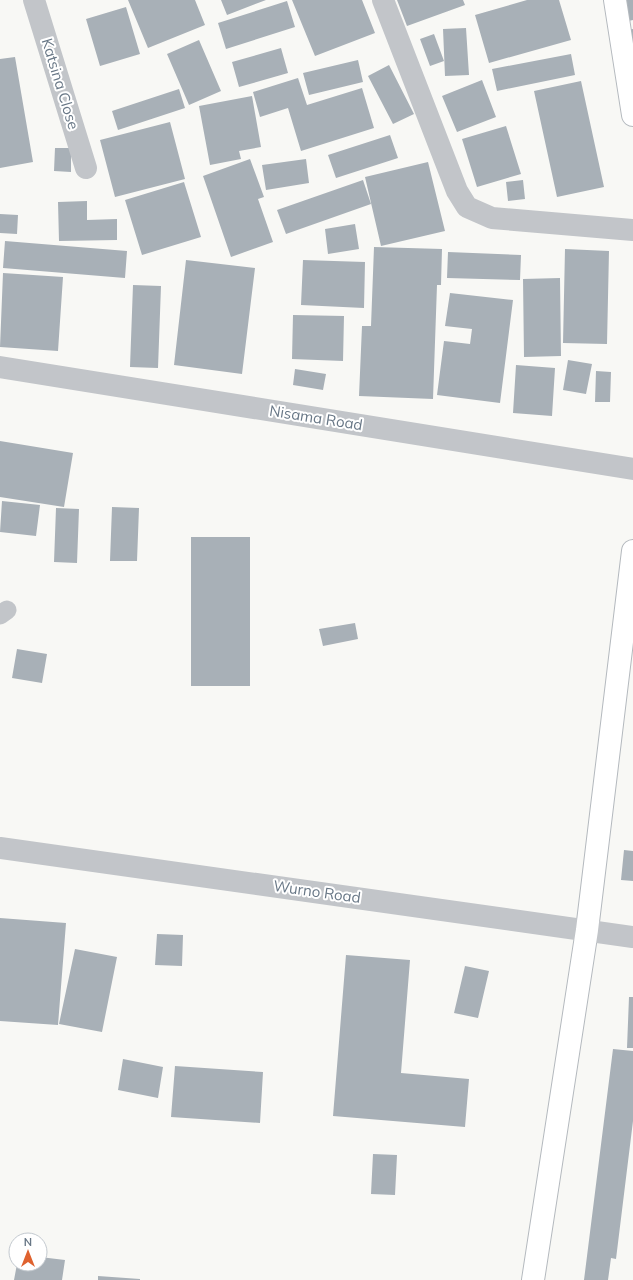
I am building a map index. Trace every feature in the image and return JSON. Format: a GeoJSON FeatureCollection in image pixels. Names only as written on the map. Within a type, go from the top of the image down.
{"type":"FeatureCollection","features":[{"type":"Feature","properties":{"kind":"street","name":"Katsina Close"},"geometry":{"type":"LineString","coordinates":[[34,0],[86,168]]}},
{"type":"Feature","properties":{"kind":"street"},"geometry":{"type":"LineString","coordinates":[[383,0],[457,191],[467,207],[492,218],[633,230]]}},
{"type":"Feature","properties":{"kind":"street"},"geometry":{"type":"LineString","coordinates":[[615,0],[633,115]]}},
{"type":"Feature","properties":{"kind":"street","name":"Nisama Road"},"geometry":{"type":"LineString","coordinates":[[0,367],[633,469]]}},
{"type":"Feature","properties":{"kind":"street"},"geometry":{"type":"LineString","coordinates":[[533,1280],[587,930],[633,551]]}},
{"type":"Feature","properties":{"kind":"street","name":"Wurno Road"},"geometry":{"type":"LineString","coordinates":[[0,848],[633,937]]}},
{"type":"Feature","properties":{"kind":"building"},"geometry":{"type":"Polygon","coordinates":[[[128,0],[195,0],[205,25],[148,48],[128,0]]]}},
{"type":"Feature","properties":{"kind":"building"},"geometry":{"type":"Polygon","coordinates":[[[221,0],[266,0],[227,15],[221,0]]]}},
{"type":"Feature","properties":{"kind":"building"},"geometry":{"type":"Polygon","coordinates":[[[292,0],[362,0],[375,33],[315,56],[292,0]]]}},
{"type":"Feature","properties":{"kind":"building"},"geometry":{"type":"Polygon","coordinates":[[[397,0],[463,0],[465,5],[407,26],[397,0]]]}},
{"type":"Feature","properties":{"kind":"building"},"geometry":{"type":"Polygon","coordinates":[[[527,0],[559,0],[571,40],[489,63],[475,15],[527,0]]]}},
{"type":"Feature","properties":{"kind":"building"},"geometry":{"type":"Polygon","coordinates":[[[618,0],[633,0],[633,20],[624,22],[618,0]]]}},
{"type":"Feature","properties":{"kind":"building"},"geometry":{"type":"Polygon","coordinates":[[[287,1],[295,27],[226,49],[218,23],[287,1]]]}},
{"type":"Feature","properties":{"kind":"building"},"geometry":{"type":"Polygon","coordinates":[[[126,7],[140,54],[100,66],[86,19],[126,7]]]}},
{"type":"Feature","properties":{"kind":"building"},"geometry":{"type":"Polygon","coordinates":[[[466,28],[469,75],[445,76],[443,29],[466,28]]]}},
{"type":"Feature","properties":{"kind":"building"},"geometry":{"type":"Polygon","coordinates":[[[633,29],[633,58],[626,30],[633,29]]]}},
{"type":"Feature","properties":{"kind":"building"},"geometry":{"type":"Polygon","coordinates":[[[434,34],[444,61],[430,66],[420,39],[434,34]]]}},
{"type":"Feature","properties":{"kind":"building"},"geometry":{"type":"Polygon","coordinates":[[[199,40],[221,91],[189,105],[167,54],[199,40]]]}},
{"type":"Feature","properties":{"kind":"building"},"geometry":{"type":"Polygon","coordinates":[[[281,48],[288,73],[239,87],[232,62],[281,48]]]}},
{"type":"Feature","properties":{"kind":"building"},"geometry":{"type":"Polygon","coordinates":[[[571,54],[575,75],[497,91],[492,69],[571,54]]]}},
{"type":"Feature","properties":{"kind":"building"},"geometry":{"type":"Polygon","coordinates":[[[15,57],[33,162],[0,168],[0,59],[15,57]]]}},
{"type":"Feature","properties":{"kind":"building"},"geometry":{"type":"Polygon","coordinates":[[[358,60],[363,82],[309,95],[303,73],[358,60]]]}},
{"type":"Feature","properties":{"kind":"building"},"geometry":{"type":"Polygon","coordinates":[[[389,65],[414,114],[393,124],[368,76],[389,65]]]}},
{"type":"Feature","properties":{"kind":"building"},"geometry":{"type":"Polygon","coordinates":[[[298,78],[307,105],[362,88],[374,128],[301,151],[288,108],[260,117],[253,92],[298,78]]]}},
{"type":"Feature","properties":{"kind":"building"},"geometry":{"type":"Polygon","coordinates":[[[482,80],[496,117],[457,132],[442,96],[482,80]]]}},
{"type":"Feature","properties":{"kind":"building"},"geometry":{"type":"Polygon","coordinates":[[[581,81],[604,187],[557,197],[534,91],[581,81]]]}},
{"type":"Feature","properties":{"kind":"building"},"geometry":{"type":"Polygon","coordinates":[[[179,89],[185,108],[118,130],[112,111],[179,89]]]}},
{"type":"Feature","properties":{"kind":"building"},"geometry":{"type":"Polygon","coordinates":[[[252,96],[261,147],[239,151],[241,159],[210,165],[199,106],[252,96]]]}},
{"type":"Feature","properties":{"kind":"building"},"geometry":{"type":"Polygon","coordinates":[[[170,122],[185,179],[115,197],[100,140],[170,122]]]}},
{"type":"Feature","properties":{"kind":"building"},"geometry":{"type":"Polygon","coordinates":[[[506,126],[521,174],[477,187],[462,139],[506,126]]]}},
{"type":"Feature","properties":{"kind":"building"},"geometry":{"type":"Polygon","coordinates":[[[390,135],[398,158],[336,178],[328,155],[390,135]]]}},
{"type":"Feature","properties":{"kind":"building"},"geometry":{"type":"Polygon","coordinates":[[[55,148],[71,148],[71,172],[54,171],[55,148]]]}},
{"type":"Feature","properties":{"kind":"building"},"geometry":{"type":"Polygon","coordinates":[[[250,159],[264,197],[258,199],[273,242],[231,257],[203,176],[250,159]]]}},
{"type":"Feature","properties":{"kind":"building"},"geometry":{"type":"Polygon","coordinates":[[[306,159],[309,183],[266,190],[262,165],[306,159]]]}},
{"type":"Feature","properties":{"kind":"building"},"geometry":{"type":"Polygon","coordinates":[[[428,162],[445,231],[381,246],[365,177],[428,162]]]}},
{"type":"Feature","properties":{"kind":"building"},"geometry":{"type":"Polygon","coordinates":[[[363,180],[371,204],[286,234],[277,210],[363,180]]]}},
{"type":"Feature","properties":{"kind":"building"},"geometry":{"type":"Polygon","coordinates":[[[523,180],[525,199],[508,201],[506,182],[523,180]]]}},
{"type":"Feature","properties":{"kind":"building"},"geometry":{"type":"Polygon","coordinates":[[[184,182],[201,237],[142,255],[125,200],[184,182]]]}},
{"type":"Feature","properties":{"kind":"building"},"geometry":{"type":"Polygon","coordinates":[[[87,201],[87,220],[117,219],[117,240],[59,241],[58,202],[87,201]]]}},
{"type":"Feature","properties":{"kind":"building"},"geometry":{"type":"Polygon","coordinates":[[[0,214],[18,215],[17,234],[0,233],[0,214]]]}},
{"type":"Feature","properties":{"kind":"building"},"geometry":{"type":"Polygon","coordinates":[[[355,224],[359,249],[328,254],[325,229],[355,224]]]}},
{"type":"Feature","properties":{"kind":"building"},"geometry":{"type":"Polygon","coordinates":[[[5,241],[127,251],[125,278],[3,268],[5,241]]]}},
{"type":"Feature","properties":{"kind":"building"},"geometry":{"type":"Polygon","coordinates":[[[374,247],[442,249],[441,285],[437,285],[433,399],[359,396],[362,326],[371,326],[374,247]]]}},
{"type":"Feature","properties":{"kind":"building"},"geometry":{"type":"Polygon","coordinates":[[[565,249],[609,251],[607,344],[563,343],[565,249]]]}},
{"type":"Feature","properties":{"kind":"building"},"geometry":{"type":"Polygon","coordinates":[[[448,252],[521,255],[520,280],[447,278],[448,252]]]}},
{"type":"Feature","properties":{"kind":"building"},"geometry":{"type":"Polygon","coordinates":[[[186,260],[255,268],[242,374],[174,365],[186,260]]]}},
{"type":"Feature","properties":{"kind":"building"},"geometry":{"type":"Polygon","coordinates":[[[303,260],[365,262],[364,308],[301,305],[303,260]]]}},
{"type":"Feature","properties":{"kind":"building"},"geometry":{"type":"Polygon","coordinates":[[[3,273],[63,277],[58,351],[0,347],[3,273]]]}},
{"type":"Feature","properties":{"kind":"building"},"geometry":{"type":"Polygon","coordinates":[[[560,278],[561,356],[524,357],[523,279],[560,278]]]}},
{"type":"Feature","properties":{"kind":"building"},"geometry":{"type":"Polygon","coordinates":[[[133,285],[161,286],[158,368],[130,367],[133,285]]]}},
{"type":"Feature","properties":{"kind":"building"},"geometry":{"type":"Polygon","coordinates":[[[450,293],[513,300],[500,403],[437,395],[444,341],[470,344],[472,329],[445,326],[450,293]]]}},
{"type":"Feature","properties":{"kind":"building"},"geometry":{"type":"Polygon","coordinates":[[[293,315],[344,316],[343,361],[292,359],[293,315]]]}},
{"type":"Feature","properties":{"kind":"building"},"geometry":{"type":"Polygon","coordinates":[[[568,360],[592,364],[586,394],[563,390],[568,360]]]}},
{"type":"Feature","properties":{"kind":"building"},"geometry":{"type":"Polygon","coordinates":[[[516,365],[555,368],[552,416],[513,413],[516,365]]]}},
{"type":"Feature","properties":{"kind":"building"},"geometry":{"type":"Polygon","coordinates":[[[295,369],[326,374],[323,390],[293,385],[295,369]]]}},
{"type":"Feature","properties":{"kind":"building"},"geometry":{"type":"Polygon","coordinates":[[[596,371],[611,372],[610,402],[595,402],[596,371]]]}},
{"type":"Feature","properties":{"kind":"building"},"geometry":{"type":"Polygon","coordinates":[[[0,441],[73,453],[64,507],[0,497],[0,441]]]}},
{"type":"Feature","properties":{"kind":"building"},"geometry":{"type":"Polygon","coordinates":[[[2,501],[40,505],[36,536],[0,532],[2,501]]]}},
{"type":"Feature","properties":{"kind":"building"},"geometry":{"type":"Polygon","coordinates":[[[112,507],[139,508],[137,561],[110,561],[112,507]]]}},
{"type":"Feature","properties":{"kind":"building"},"geometry":{"type":"Polygon","coordinates":[[[56,508],[79,509],[77,563],[54,562],[56,508]]]}},
{"type":"Feature","properties":{"kind":"building"},"geometry":{"type":"Polygon","coordinates":[[[191,537],[250,537],[250,686],[191,686],[191,537]]]}},
{"type":"Feature","properties":{"kind":"building"},"geometry":{"type":"Polygon","coordinates":[[[355,623],[358,639],[323,646],[319,629],[355,623]]]}},
{"type":"Feature","properties":{"kind":"building"},"geometry":{"type":"Polygon","coordinates":[[[17,649],[47,654],[42,683],[12,678],[17,649]]]}},
{"type":"Feature","properties":{"kind":"building"},"geometry":{"type":"Polygon","coordinates":[[[624,850],[633,851],[633,881],[621,880],[624,850]]]}},
{"type":"Feature","properties":{"kind":"building"},"geometry":{"type":"Polygon","coordinates":[[[0,918],[66,923],[58,1025],[0,1021],[0,918]]]}},
{"type":"Feature","properties":{"kind":"building"},"geometry":{"type":"Polygon","coordinates":[[[157,934],[183,935],[182,966],[155,965],[157,934]]]}},
{"type":"Feature","properties":{"kind":"building"},"geometry":{"type":"Polygon","coordinates":[[[75,949],[117,957],[102,1032],[59,1024],[75,949]]]}},
{"type":"Feature","properties":{"kind":"building"},"geometry":{"type":"Polygon","coordinates":[[[346,955],[410,960],[401,1073],[469,1079],[465,1127],[333,1116],[346,955]]]}},
{"type":"Feature","properties":{"kind":"building"},"geometry":{"type":"Polygon","coordinates":[[[465,966],[489,971],[478,1018],[454,1013],[465,966]]]}},
{"type":"Feature","properties":{"kind":"building"},"geometry":{"type":"Polygon","coordinates":[[[629,997],[633,997],[633,1048],[627,1048],[629,997]]]}},
{"type":"Feature","properties":{"kind":"building"},"geometry":{"type":"Polygon","coordinates":[[[613,1049],[633,1051],[633,1121],[616,1259],[611,1258],[608,1280],[584,1280],[613,1049]]]}},
{"type":"Feature","properties":{"kind":"building"},"geometry":{"type":"Polygon","coordinates":[[[123,1059],[163,1067],[158,1098],[118,1090],[123,1059]]]}},
{"type":"Feature","properties":{"kind":"building"},"geometry":{"type":"Polygon","coordinates":[[[175,1066],[263,1072],[260,1123],[171,1117],[175,1066]]]}},
{"type":"Feature","properties":{"kind":"building"},"geometry":{"type":"Polygon","coordinates":[[[373,1154],[397,1155],[395,1195],[371,1194],[373,1154]]]}},
{"type":"Feature","properties":{"kind":"building"},"geometry":{"type":"Polygon","coordinates":[[[48,1258],[65,1260],[62,1280],[14,1280],[16,1272],[48,1272],[48,1258]]]}},
{"type":"Feature","properties":{"kind":"building"},"geometry":{"type":"Polygon","coordinates":[[[98,1276],[140,1279],[140,1280],[98,1280],[98,1276]]]}}]}
